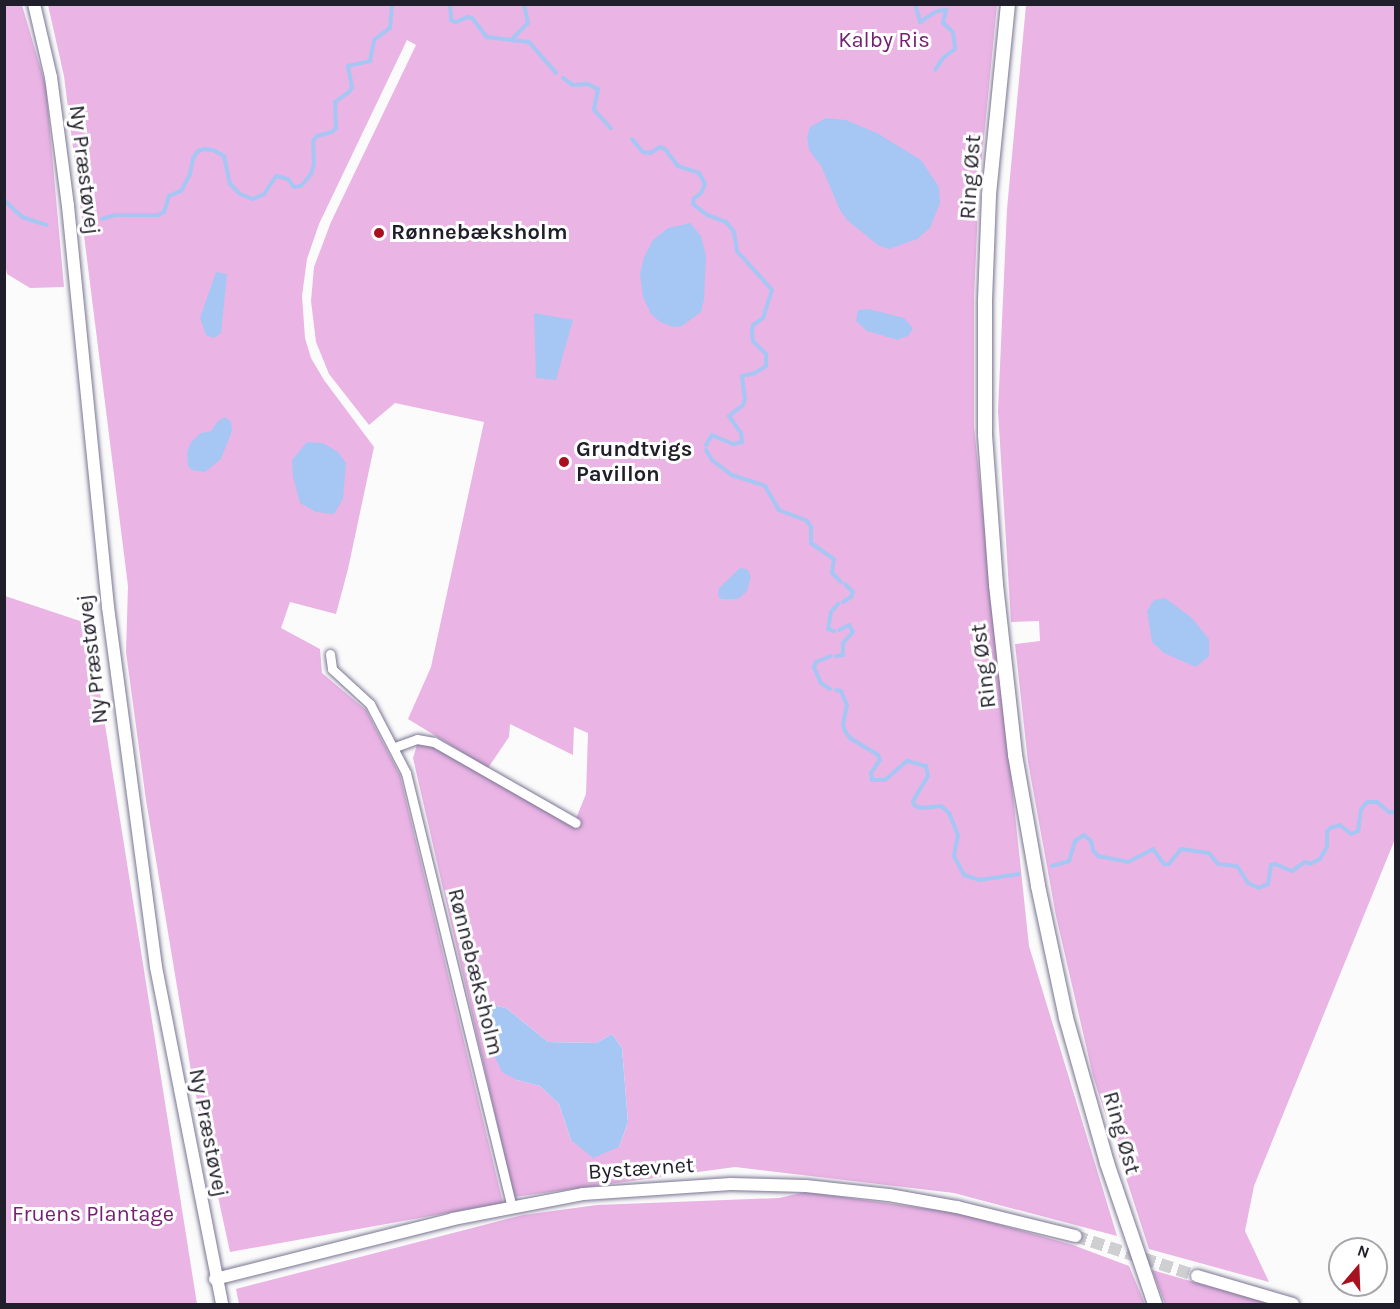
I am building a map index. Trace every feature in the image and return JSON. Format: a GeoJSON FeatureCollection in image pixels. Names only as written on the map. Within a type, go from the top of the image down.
{"type":"FeatureCollection","features":[{"type":"Feature","properties":{"kind":"main road","name":"Ring Øst"},"geometry":{"type":"LineString","coordinates":[[1008,4],[989,196],[985,301],[985,435],[996,585],[1016,755],[1038,886],[1066,1018],[1107,1163],[1155,1305]]}},
{"type":"Feature","properties":{"kind":"street","name":"Ny Præstøvej"},"geometry":{"type":"LineString","coordinates":[[34,4],[51,77],[68,206],[108,607],[148,909],[160,991],[215,1279],[222,1305]]}},
{"type":"Feature","properties":{"kind":"street","name":"Rønnebæksholm"},"geometry":{"type":"LineString","coordinates":[[330,654],[329,663],[336,676],[370,704],[406,772],[512,1208]]}},
{"type":"Feature","properties":{"kind":"street"},"geometry":{"type":"LineString","coordinates":[[394,747],[417,739],[434,742],[576,823]]}},
{"type":"Feature","properties":{"kind":"street","name":"Bystævnet"},"geometry":{"type":"LineString","coordinates":[[215,1279],[453,1219],[583,1194],[731,1184],[806,1186],[889,1195],[957,1207],[1075,1236]]}},
{"type":"Feature","properties":{"kind":"street"},"geometry":{"type":"LineString","coordinates":[[1197,1276],[1293,1305]]}},
{"type":"Feature","properties":{"kind":"green space"},"geometry":{"type":"Polygon","coordinates":[[[4,5],[22,5],[46,87],[64,287],[30,288],[7,274],[5,264],[4,5]]]}},
{"type":"Feature","properties":{"kind":"green space","name":"Kalby Ris"},"geometry":{"type":"Polygon","coordinates":[[[48,5],[997,5],[979,188],[974,297],[974,427],[1029,946],[1117,1236],[954,1193],[735,1167],[514,1197],[413,758],[417,745],[432,745],[573,826],[586,794],[588,733],[574,727],[573,755],[510,724],[509,737],[488,768],[408,719],[431,667],[484,422],[395,403],[369,425],[329,374],[316,342],[311,301],[314,267],[331,222],[416,45],[407,40],[319,224],[307,259],[302,296],[305,338],[311,358],[324,380],[374,447],[348,569],[336,614],[290,602],[281,628],[320,649],[322,673],[366,710],[400,775],[503,1203],[230,1252],[192,1077],[146,800],[126,652],[128,586],[64,76],[48,5]],[[492,1005],[517,1080],[540,1086],[559,1104],[571,1140],[619,1147],[628,1122],[622,1048],[612,1034],[596,1043],[548,1042],[506,1008],[492,1005]]]}},
{"type":"Feature","properties":{"kind":"green space"},"geometry":{"type":"Polygon","coordinates":[[[1026,5],[1395,5],[1395,839],[1254,1186],[1245,1231],[1269,1282],[1149,1249],[1093,1076],[1056,916],[1028,762],[1015,644],[1040,641],[1039,621],[1011,622],[998,411],[1007,209],[1026,5]]]}},
{"type":"Feature","properties":{"kind":"green space","name":"Fruens Plantage"},"geometry":{"type":"Polygon","coordinates":[[[5,596],[89,624],[197,1304],[5,1304],[5,596]]]}},
{"type":"Feature","properties":{"kind":"green space"},"geometry":{"type":"Polygon","coordinates":[[[806,1192],[958,1213],[1073,1245],[1129,1266],[1145,1304],[239,1304],[236,1289],[523,1215],[597,1205],[779,1198],[806,1192]]]}},
{"type":"Feature","properties":{"kind":"green space"},"geometry":{"type":"Polygon","coordinates":[[[1152,1270],[1271,1304],[1165,1304],[1152,1270]]]}},
{"type":"Feature","properties":{"kind":"water"},"geometry":{"type":"Polygon","coordinates":[[[826,118],[846,120],[877,133],[921,160],[939,187],[940,203],[930,228],[917,239],[889,249],[878,245],[847,220],[840,210],[821,166],[809,150],[807,137],[810,127],[826,118]]]}},
{"type":"Feature","properties":{"kind":"water"},"geometry":{"type":"Polygon","coordinates":[[[690,223],[701,236],[706,256],[704,300],[701,312],[682,326],[673,327],[660,322],[651,314],[643,297],[640,274],[644,257],[653,240],[668,228],[690,223]]]}},
{"type":"Feature","properties":{"kind":"water"},"geometry":{"type":"Polygon","coordinates":[[[216,272],[227,274],[221,333],[214,338],[206,335],[200,318],[216,272]]]}},
{"type":"Feature","properties":{"kind":"water"},"geometry":{"type":"Polygon","coordinates":[[[869,309],[904,318],[913,328],[909,335],[898,340],[867,331],[856,321],[858,310],[869,309]]]}},
{"type":"Feature","properties":{"kind":"water"},"geometry":{"type":"Polygon","coordinates":[[[534,313],[573,320],[556,380],[536,378],[534,313]]]}},
{"type":"Feature","properties":{"kind":"water"},"geometry":{"type":"Polygon","coordinates":[[[225,417],[231,422],[232,431],[221,459],[205,472],[192,470],[188,466],[187,452],[191,442],[201,433],[211,431],[218,421],[225,417]]]}},
{"type":"Feature","properties":{"kind":"water"},"geometry":{"type":"Polygon","coordinates":[[[307,442],[323,443],[338,452],[346,463],[343,499],[334,514],[316,512],[300,503],[293,477],[292,460],[307,442]]]}},
{"type":"Feature","properties":{"kind":"water"},"geometry":{"type":"Polygon","coordinates":[[[740,568],[747,569],[751,576],[747,591],[738,599],[722,599],[718,596],[719,588],[740,568]]]}},
{"type":"Feature","properties":{"kind":"water"},"geometry":{"type":"Polygon","coordinates":[[[1165,598],[1192,618],[1209,639],[1209,656],[1196,667],[1164,653],[1152,642],[1147,611],[1154,600],[1165,598]]]}},
{"type":"Feature","properties":{"kind":"water"},"geometry":{"type":"Polygon","coordinates":[[[492,1005],[506,1008],[548,1042],[596,1043],[612,1034],[622,1048],[628,1122],[619,1147],[593,1158],[571,1140],[559,1104],[540,1086],[517,1080],[502,1072],[484,1033],[485,1014],[492,1005]]]}},
{"type":"Feature","properties":{"kind":"waterway"},"geometry":{"type":"LineString","coordinates":[[102,219],[115,215],[158,215],[164,212],[169,196],[181,191],[190,174],[193,158],[198,151],[204,149],[213,150],[224,156],[230,184],[240,194],[253,199],[264,194],[276,176],[288,179],[294,187],[301,186],[311,174],[314,164],[313,141],[317,136],[332,132],[336,128],[335,102],[352,87],[348,66],[370,61],[374,40],[390,28],[392,4]]}},
{"type":"Feature","properties":{"kind":"waterway"},"geometry":{"type":"LineString","coordinates":[[450,4],[451,20],[456,22],[467,17],[472,18],[487,37],[529,42],[556,73]]}},
{"type":"Feature","properties":{"kind":"waterway"},"geometry":{"type":"LineString","coordinates":[[513,38],[528,23],[524,4]]}},
{"type":"Feature","properties":{"kind":"waterway"},"geometry":{"type":"LineString","coordinates":[[866,4],[872,4]]}},
{"type":"Feature","properties":{"kind":"waterway"},"geometry":{"type":"LineString","coordinates":[[915,4],[920,22],[937,11],[946,10],[943,23],[953,32],[955,49],[943,58],[935,70]]}},
{"type":"Feature","properties":{"kind":"waterway"},"geometry":{"type":"LineString","coordinates":[[563,78],[573,85],[588,84],[598,89],[594,110],[611,128]]}},
{"type":"Feature","properties":{"kind":"waterway"},"geometry":{"type":"LineString","coordinates":[[632,139],[643,152],[650,153],[660,147],[665,149],[678,166],[699,173],[705,184],[701,193],[694,198],[693,204],[707,215],[726,222],[734,232],[737,251],[772,290],[763,318],[753,325],[752,333],[753,341],[766,354],[766,366],[755,373],[742,376],[745,399],[743,405],[729,416],[741,433],[742,442],[733,444],[712,435],[706,445]]}},
{"type":"Feature","properties":{"kind":"waterway"},"geometry":{"type":"LineString","coordinates":[[4,200],[22,217],[47,225]]}},
{"type":"Feature","properties":{"kind":"waterway"},"geometry":{"type":"LineString","coordinates":[[706,450],[712,460],[732,475],[765,486],[779,510],[807,521],[811,527],[811,543],[834,559],[832,573],[841,582]]}},
{"type":"Feature","properties":{"kind":"waterway"},"geometry":{"type":"LineString","coordinates":[[843,602],[851,597],[853,592],[845,584]]}},
{"type":"Feature","properties":{"kind":"waterway"},"geometry":{"type":"LineString","coordinates":[[834,631],[828,629],[831,612],[838,604]]}},
{"type":"Feature","properties":{"kind":"waterway"},"geometry":{"type":"LineString","coordinates":[[836,656],[843,655],[843,643],[853,632],[849,625],[839,630]]}},
{"type":"Feature","properties":{"kind":"waterway"},"geometry":{"type":"LineString","coordinates":[[830,689],[821,683],[814,667],[816,662],[831,656]]}},
{"type":"Feature","properties":{"kind":"waterway"},"geometry":{"type":"LineString","coordinates":[[836,690],[841,691],[847,705],[843,724],[845,731],[850,738],[878,755],[880,760],[871,773],[872,780],[885,780],[907,761],[926,766],[928,776],[913,801],[915,806],[921,808],[941,806],[949,813],[958,835],[954,856],[964,875],[979,880],[1019,874]]}},
{"type":"Feature","properties":{"kind":"waterway"},"geometry":{"type":"LineString","coordinates":[[1052,866],[1069,861],[1075,841],[1084,835],[1091,841],[1093,850],[1098,856],[1128,862],[1153,849],[1164,864],[1169,864],[1181,849],[1209,853],[1218,864],[1237,866],[1248,883],[1259,888],[1268,884],[1271,865],[1275,864],[1292,871],[1305,862],[1310,864],[1320,859],[1327,847],[1327,832],[1330,828],[1340,825],[1351,834],[1358,831],[1361,810],[1367,802],[1377,802],[1389,812],[1396,812]]}},
{"type":"Feature","properties":{"kind":"tunnel"},"geometry":{"type":"LineString","coordinates":[[1075,1236],[1197,1276]]}},
{"type":"Feature","properties":{"kind":"place","name":"Rønnebæksholm"},"geometry":{"type":"Point","coordinates":[379,233]}},
{"type":"Feature","properties":{"kind":"place","name":"Grundtvigs Pavillon"},"geometry":{"type":"Point","coordinates":[564,462]}}]}
